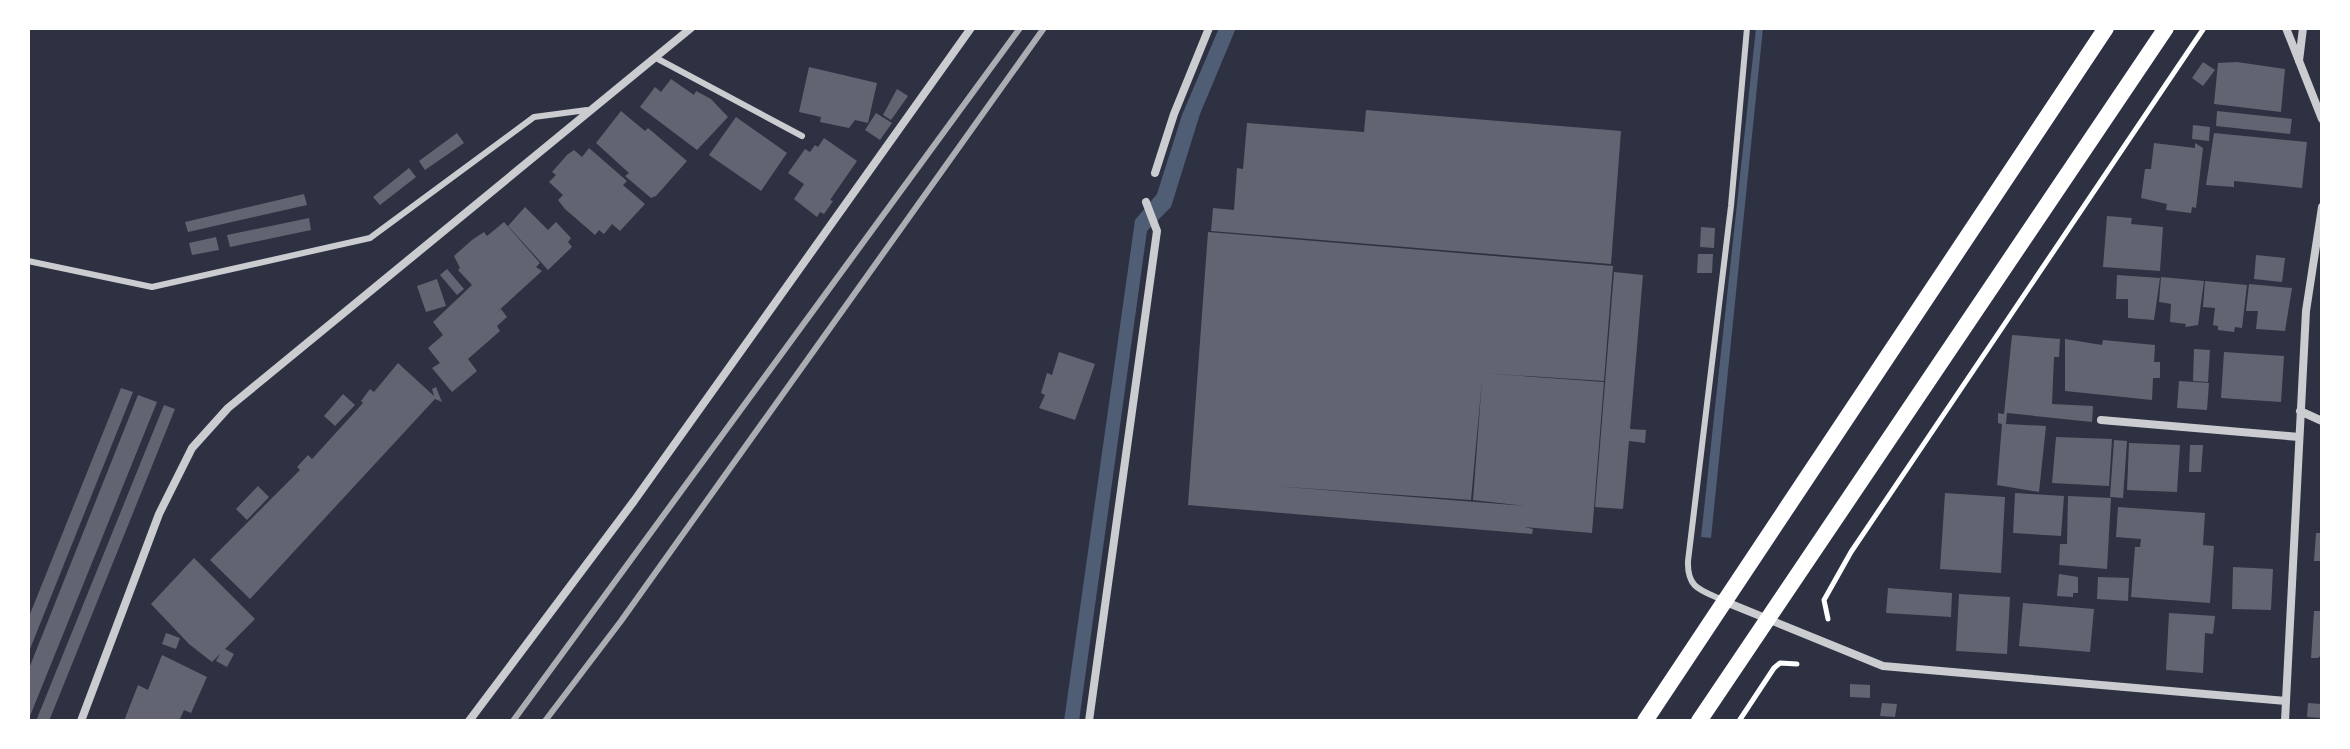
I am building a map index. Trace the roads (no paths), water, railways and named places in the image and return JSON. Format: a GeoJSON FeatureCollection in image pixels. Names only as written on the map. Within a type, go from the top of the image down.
{"type":"FeatureCollection","features":[{"type":"Feature","properties":{"kind":"main road"},"geometry":{"type":"LineString","coordinates":[[1645,721],[2106,28]]}},
{"type":"Feature","properties":{"kind":"main road"},"geometry":{"type":"LineString","coordinates":[[1699,721],[2166,28]]}},
{"type":"Feature","properties":{"kind":"street"},"geometry":{"type":"LineString","coordinates":[[81,721],[159,514],[192,448],[228,408],[587,110],[658,59],[691,28]]}},
{"type":"Feature","properties":{"kind":"street"},"geometry":{"type":"LineString","coordinates":[[469,721],[634,501],[971,28]]}},
{"type":"Feature","properties":{"kind":"street"},"geometry":{"type":"LineString","coordinates":[[1155,173],[1174,114],[1209,28]]}},
{"type":"Feature","properties":{"kind":"street"},"geometry":{"type":"LineString","coordinates":[[2286,28],[2322,119]]}},
{"type":"Feature","properties":{"kind":"street"},"geometry":{"type":"LineString","coordinates":[[2299,61],[2303,28]]}},
{"type":"Feature","properties":{"kind":"street"},"geometry":{"type":"LineString","coordinates":[[1089,721],[1157,231],[1146,202]]}},
{"type":"Feature","properties":{"kind":"street"},"geometry":{"type":"LineString","coordinates":[[2285,721],[2306,311],[2322,207]]}},
{"type":"Feature","properties":{"kind":"street"},"geometry":{"type":"LineString","coordinates":[[2300,411],[2322,421]]}},
{"type":"Feature","properties":{"kind":"street"},"geometry":{"type":"LineString","coordinates":[[2101,420],[2299,437]]}},
{"type":"Feature","properties":{"kind":"street"},"geometry":{"type":"LineString","coordinates":[[1726,602],[1883,666],[2286,701]]}},
{"type":"Feature","properties":{"kind":"lane"},"geometry":{"type":"LineString","coordinates":[[1726,602],[1692,586],[1687,577],[1731,206],[1747,28]]}},
{"type":"Feature","properties":{"kind":"lane"},"geometry":{"type":"LineString","coordinates":[[658,59],[802,136]]}},
{"type":"Feature","properties":{"kind":"lane"},"geometry":{"type":"LineString","coordinates":[[28,261],[152,287],[370,238],[534,117],[587,110]]}},
{"type":"Feature","properties":{"kind":"water"},"geometry":{"type":"Polygon","coordinates":[[[1219,28],[1236,28],[1200,114],[1171,207],[1147,231],[1079,721],[1064,721],[1135,220],[1157,194],[1182,115],[1219,28]]]}},
{"type":"Feature","properties":{"kind":"water"},"geometry":{"type":"Polygon","coordinates":[[[1756,28],[1763,28],[1711,538],[1701,537],[1756,28]]]}},
{"type":"Feature","properties":{"kind":"railway"},"geometry":{"type":"LineString","coordinates":[[513,721],[1020,28]]}},
{"type":"Feature","properties":{"kind":"railway"},"geometry":{"type":"LineString","coordinates":[[545,721],[621,621],[1044,28]]}}]}
